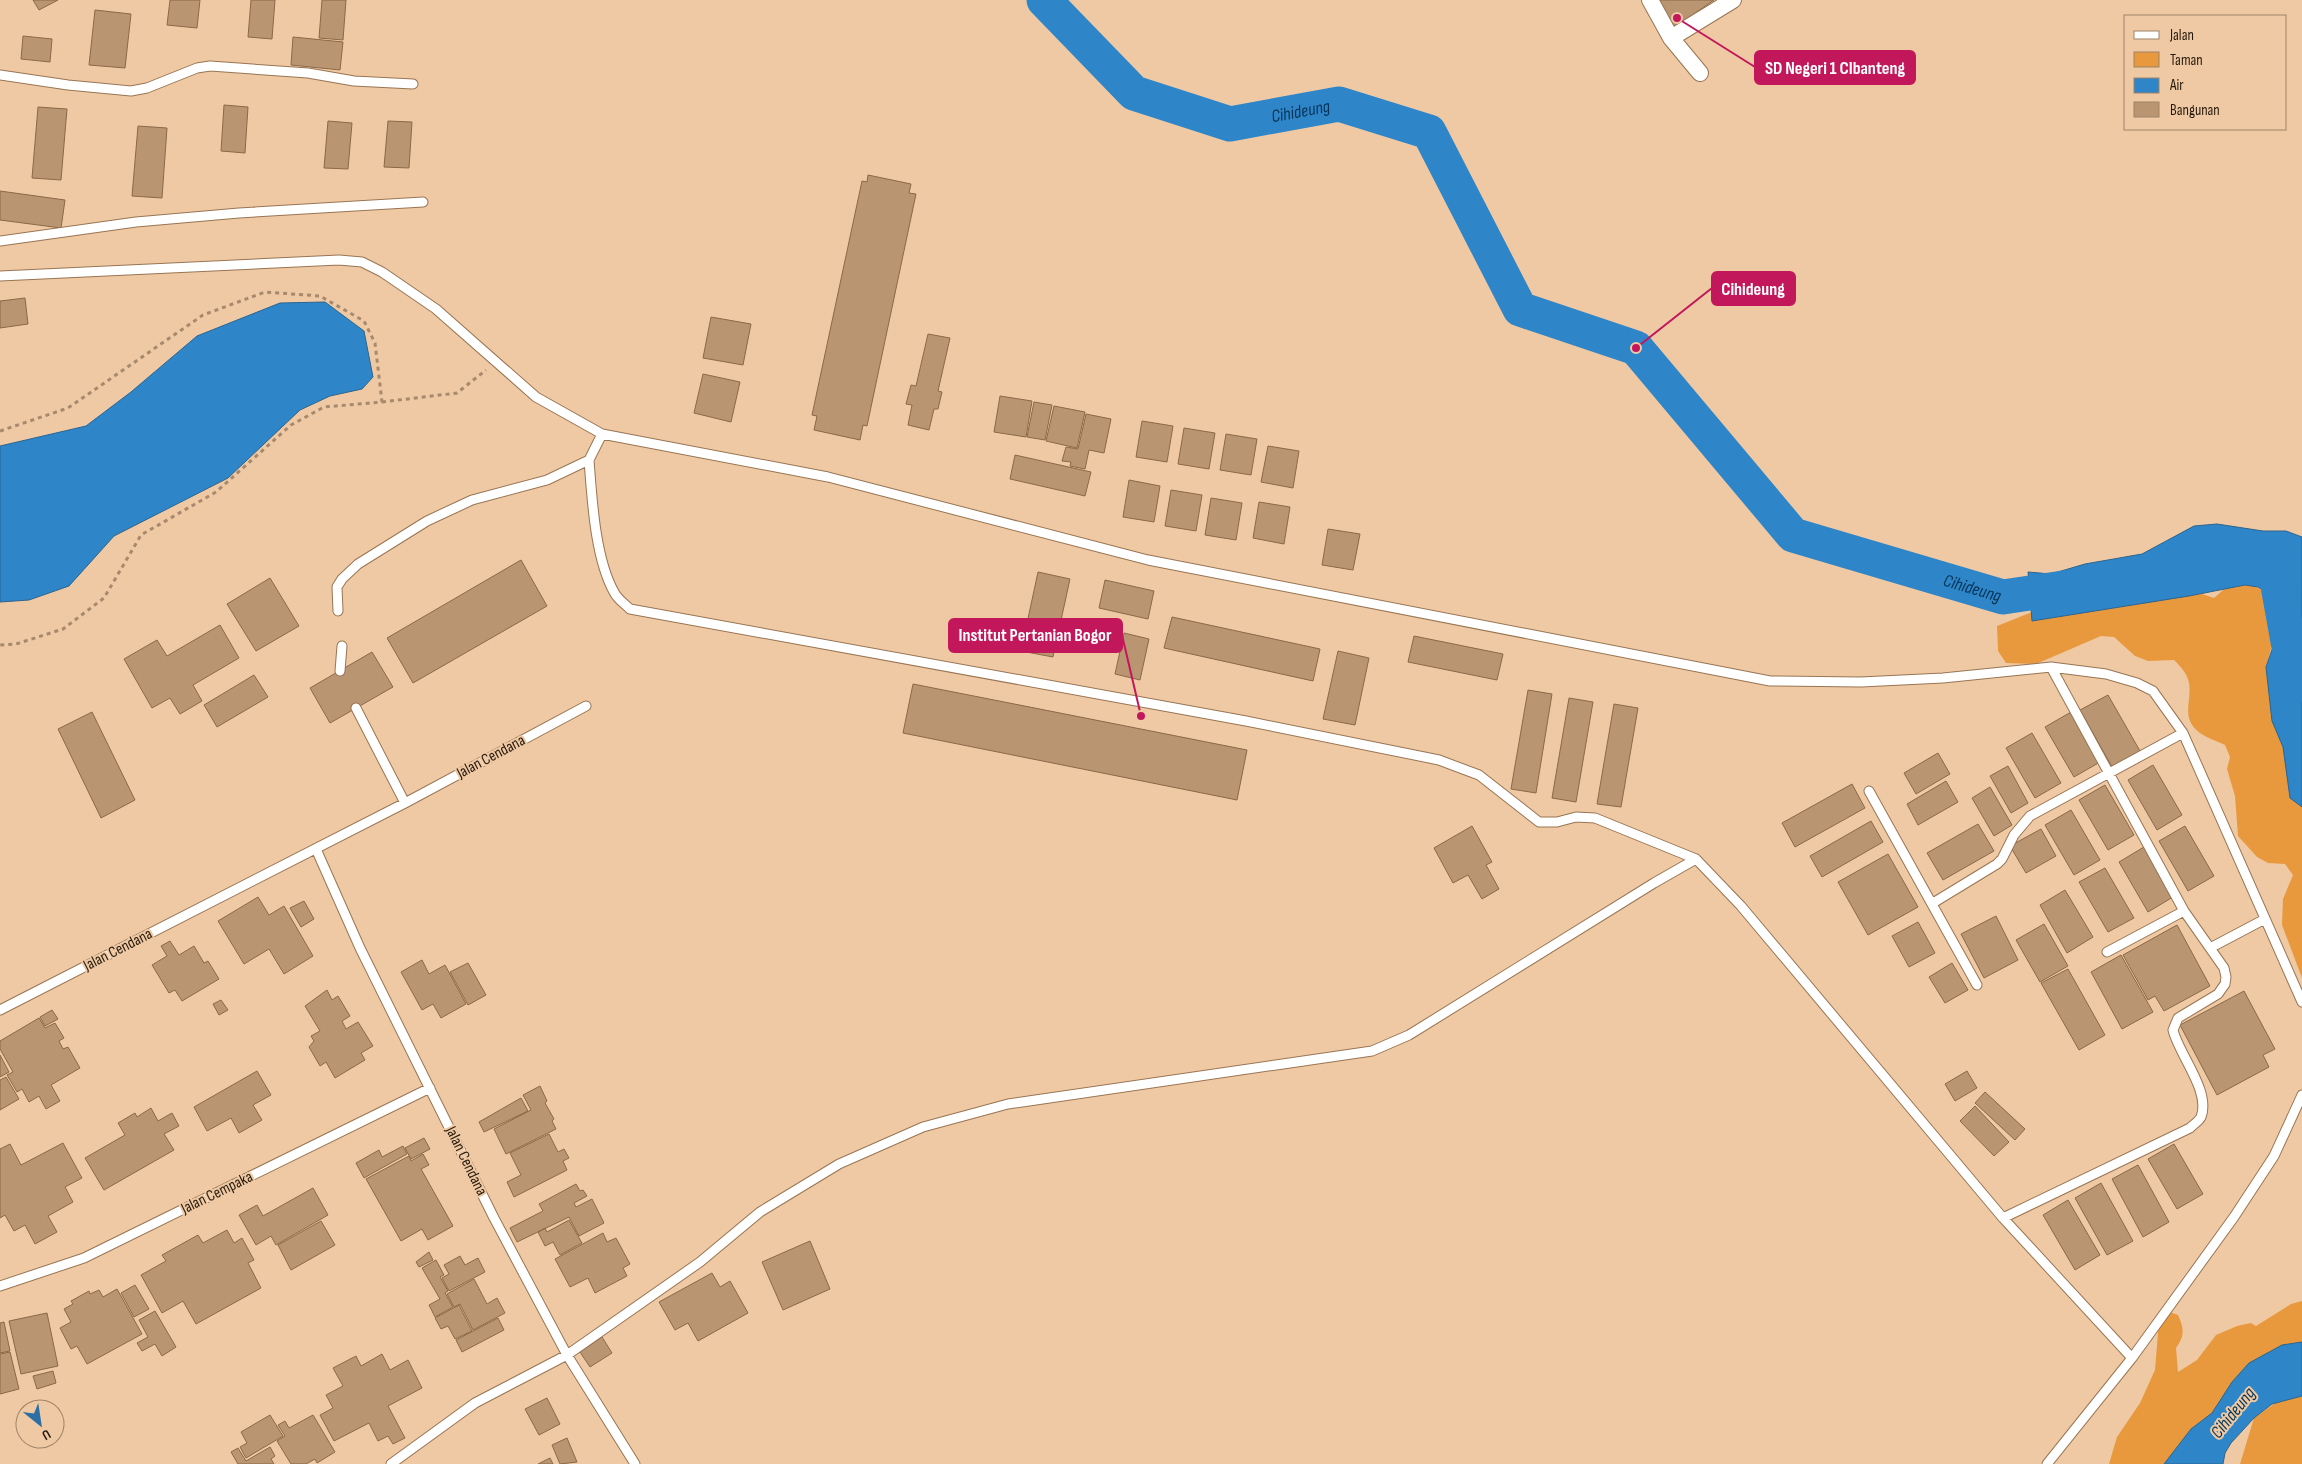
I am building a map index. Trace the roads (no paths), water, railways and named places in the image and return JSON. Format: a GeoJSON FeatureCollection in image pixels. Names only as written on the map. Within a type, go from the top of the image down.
{"type":"FeatureCollection","features":[{"type":"Feature","properties":{"kind":"street"},"geometry":{"type":"LineString","coordinates":[[1650,0],[1671,38],[1700,73]]}},
{"type":"Feature","properties":{"kind":"street"},"geometry":{"type":"LineString","coordinates":[[1671,38],[1733,0]]}},
{"type":"Feature","properties":{"kind":"lane"},"geometry":{"type":"LineString","coordinates":[[0,75],[68,85],[131,91],[147,88],[197,68],[210,66],[308,73],[354,81],[413,84]]}},
{"type":"Feature","properties":{"kind":"lane"},"geometry":{"type":"LineString","coordinates":[[0,241],[136,222],[220,214],[423,202]]}},
{"type":"Feature","properties":{"kind":"lane"},"geometry":{"type":"LineString","coordinates":[[0,276],[339,260],[362,262],[382,272],[436,309],[536,397],[602,434],[828,478],[1148,560],[1770,681],[1861,682],[1943,678],[2051,668],[2106,674],[2137,683],[2153,691],[2183,733],[2302,1002]]}},
{"type":"Feature","properties":{"kind":"lane"},"geometry":{"type":"LineString","coordinates":[[602,434],[589,460],[593,504],[604,571],[615,594],[630,609],[1246,721],[1439,760],[1479,775],[1539,822],[1557,822],[1576,816],[1595,818],[1696,859],[1741,906],[2004,1218],[2132,1358]]}},
{"type":"Feature","properties":{"kind":"lane"},"geometry":{"type":"LineString","coordinates":[[338,612],[337,587],[342,579],[358,564],[427,521],[472,500],[548,480],[589,460]]}},
{"type":"Feature","properties":{"kind":"lane"},"geometry":{"type":"LineString","coordinates":[[340,671],[342,646]]}},
{"type":"Feature","properties":{"kind":"lane"},"geometry":{"type":"LineString","coordinates":[[2004,1218],[2190,1128],[2200,1119],[2203,1108],[2202,1095],[2173,1030],[2178,1018],[2218,994],[2224,984],[2224,968],[2184,911],[2051,668]]}},
{"type":"Feature","properties":{"kind":"lane","name":"Jalan Cendana"},"geometry":{"type":"LineString","coordinates":[[0,1010],[405,803],[586,706]]}},
{"type":"Feature","properties":{"kind":"lane"},"geometry":{"type":"LineString","coordinates":[[356,708],[405,803]]}},
{"type":"Feature","properties":{"kind":"lane"},"geometry":{"type":"LineString","coordinates":[[1933,903],[1997,864],[2002,859],[2014,835],[2030,816],[2183,733]]}},
{"type":"Feature","properties":{"kind":"lane"},"geometry":{"type":"LineString","coordinates":[[1869,790],[1977,985]]}},
{"type":"Feature","properties":{"kind":"lane","name":"Jalan Cendana"},"geometry":{"type":"LineString","coordinates":[[316,849],[360,948],[494,1218],[567,1355],[635,1464]]}},
{"type":"Feature","properties":{"kind":"lane"},"geometry":{"type":"LineString","coordinates":[[391,1464],[475,1403],[567,1355],[700,1262],[760,1212],[839,1164],[923,1127],[1008,1104],[1372,1051],[1408,1035],[1696,859]]}},
{"type":"Feature","properties":{"kind":"lane"},"geometry":{"type":"LineString","coordinates":[[2108,952],[2184,911]]}},
{"type":"Feature","properties":{"kind":"lane"},"geometry":{"type":"LineString","coordinates":[[2210,948],[2265,919]]}},
{"type":"Feature","properties":{"kind":"lane","name":"Jalan Cempaka"},"geometry":{"type":"LineString","coordinates":[[0,1286],[84,1258],[430,1088]]}},
{"type":"Feature","properties":{"kind":"lane"},"geometry":{"type":"LineString","coordinates":[[2047,1464],[2132,1358],[2234,1217],[2274,1156],[2302,1095]]}},
{"type":"Feature","properties":{"kind":"water"},"geometry":{"type":"Polygon","coordinates":[[[325,302],[364,331],[373,377],[362,389],[330,396],[300,410],[228,478],[114,536],[69,586],[29,600],[0,602],[0,446],[86,426],[131,392],[197,336],[280,303],[325,302]]]}},
{"type":"Feature","properties":{"kind":"water"},"geometry":{"type":"Polygon","coordinates":[[[2217,524],[2263,531],[2286,531],[2302,537],[2302,807],[2290,798],[2283,747],[2272,721],[2266,667],[2274,644],[2288,625],[2292,614],[2269,594],[2258,587],[2245,585],[2189,596],[2032,621],[2028,572],[2051,574],[2085,564],[2142,554],[2194,526],[2217,524]]]}},
{"type":"Feature","properties":{"kind":"water"},"geometry":{"type":"Polygon","coordinates":[[[2302,1342],[2302,1396],[2272,1404],[2254,1418],[2231,1443],[2225,1453],[2223,1464],[2164,1464],[2191,1429],[2212,1413],[2232,1382],[2249,1363],[2282,1345],[2302,1342]]]}},
{"type":"Feature","properties":{"kind":"waterway","name":"Cihideung"},"geometry":{"type":"LineString","coordinates":[[1044,0],[1134,93],[1230,124],[1339,104],[1429,132],[1520,309],[1636,348],[1793,535],[2003,597],[2077,586]]}},
{"type":"Feature","properties":{"kind":"waterway","name":"Cihideung"},"geometry":{"type":"LineString","coordinates":[[2273,558],[2291,658],[2302,684]]}},
{"type":"Feature","properties":{"kind":"place","name":"SD Negeri 1 CIbanteng"},"geometry":{"type":"Point","coordinates":[1677,18]}},
{"type":"Feature","properties":{"kind":"place","name":"Cihideung"},"geometry":{"type":"Point","coordinates":[1636,348]}},
{"type":"Feature","properties":{"kind":"place","name":"Institut Pertanian Bogor"},"geometry":{"type":"Point","coordinates":[1141,716]}}]}
